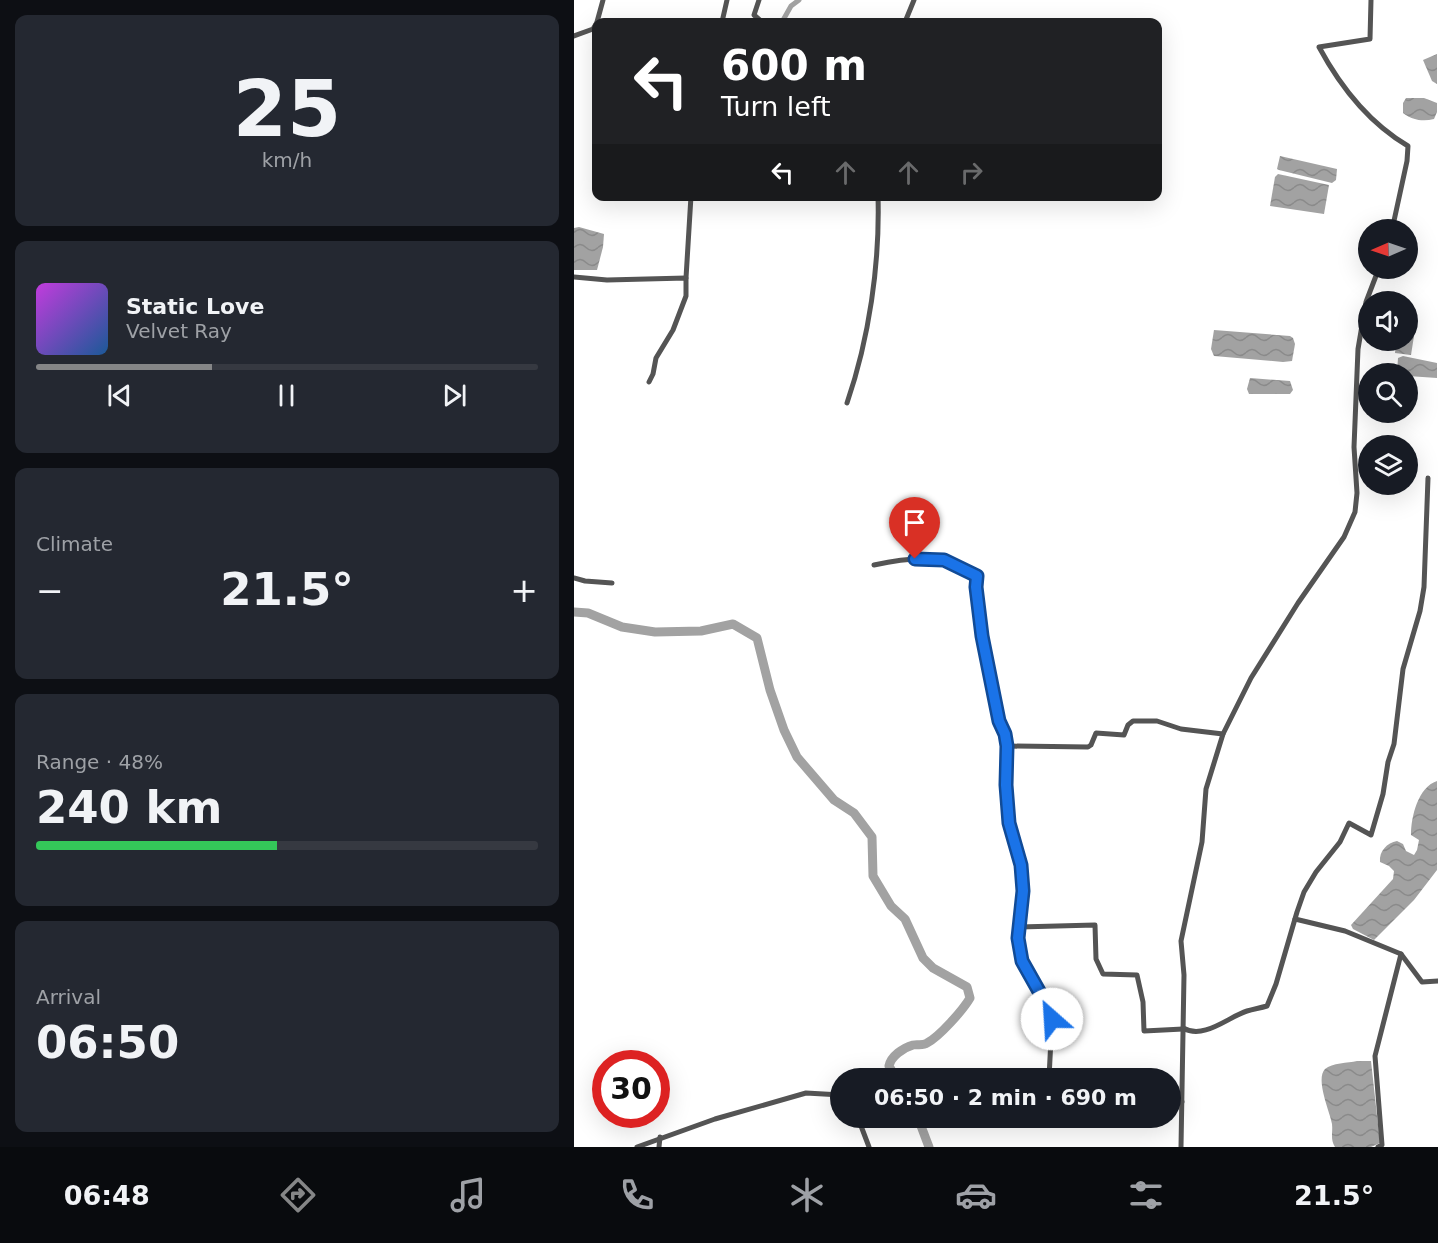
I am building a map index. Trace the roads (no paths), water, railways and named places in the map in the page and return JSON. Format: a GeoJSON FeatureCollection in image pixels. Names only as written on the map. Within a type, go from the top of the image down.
{"type":"FeatureCollection","features":[{"type":"Feature","properties":{"kind":"street"},"geometry":{"type":"LineString","coordinates":[[598,18],[603,0]]}},
{"type":"Feature","properties":{"kind":"street"},"geometry":{"type":"LineString","coordinates":[[723,18],[727,0]]}},
{"type":"Feature","properties":{"kind":"street"},"geometry":{"type":"LineString","coordinates":[[757,18],[754,15],[759,0]]}},
{"type":"Feature","properties":{"kind":"street"},"geometry":{"type":"LineString","coordinates":[[907,18],[914,0]]}},
{"type":"Feature","properties":{"kind":"street"},"geometry":{"type":"LineString","coordinates":[[1372,0],[1370,39],[1319,47],[1331,69],[1369,116],[1393,137],[1408,146],[1394,219]]}},
{"type":"Feature","properties":{"kind":"street"},"geometry":{"type":"LineString","coordinates":[[574,36],[592,29]]}},
{"type":"Feature","properties":{"kind":"street"},"geometry":{"type":"LineString","coordinates":[[649,382],[653,375],[656,358],[673,330],[686,296],[691,201]]}},
{"type":"Feature","properties":{"kind":"street"},"geometry":{"type":"LineString","coordinates":[[847,403],[859,368],[870,302],[878,246],[878,201]]}},
{"type":"Feature","properties":{"kind":"street"},"geometry":{"type":"LineString","coordinates":[[574,277],[607,280],[686,278]]}},
{"type":"Feature","properties":{"kind":"street"},"geometry":{"type":"LineString","coordinates":[[1181,1147],[1184,975],[1181,941],[1202,842],[1206,789],[1223,734],[1251,678],[1298,603],[1344,537],[1355,512],[1357,493],[1354,447],[1358,349],[1366,302],[1375,279]]}},
{"type":"Feature","properties":{"kind":"street"},"geometry":{"type":"LineString","coordinates":[[1019,927],[1095,925],[1096,959],[1103,974],[1137,975],[1143,1002],[1144,1031],[1183,1028],[1190,1032],[1208,1029],[1246,1011],[1267,1006],[1276,984],[1295,919],[1310,882],[1340,842],[1349,823],[1370,835],[1383,794],[1388,762],[1394,744],[1403,669],[1420,611],[1424,587],[1428,478]]}},
{"type":"Feature","properties":{"kind":"street"},"geometry":{"type":"LineString","coordinates":[[874,565],[900,559],[931,558],[944,560],[977,576],[976,587],[982,636],[997,712],[1007,746],[1006,785],[1009,823],[1021,865],[1023,881],[1018,938],[1022,961],[1049,1009],[1052,1019],[1050,1068]]}},
{"type":"Feature","properties":{"kind":"street"},"geometry":{"type":"LineString","coordinates":[[574,578],[612,583]]}},
{"type":"Feature","properties":{"kind":"street"},"geometry":{"type":"LineString","coordinates":[[1007,746],[1088,747],[1096,733],[1124,735],[1128,724],[1133,721],[1158,721],[1181,729],[1223,734]]}},
{"type":"Feature","properties":{"kind":"street"},"geometry":{"type":"LineString","coordinates":[[1295,919],[1345,931],[1400,954],[1422,982],[1438,981]]}},
{"type":"Feature","properties":{"kind":"street"},"geometry":{"type":"LineString","coordinates":[[1378,1147],[1382,1145],[1375,1056],[1400,954]]}},
{"type":"Feature","properties":{"kind":"street"},"geometry":{"type":"LineString","coordinates":[[637,1147],[660,1137],[806,1093],[830,1094]]}},
{"type":"Feature","properties":{"kind":"street"},"geometry":{"type":"LineString","coordinates":[[862,1128],[869,1147]]}},
{"type":"Feature","properties":{"kind":"street"},"geometry":{"type":"LineString","coordinates":[[659,1147],[660,1137]]}},
{"type":"Feature","properties":{"kind":"water"},"geometry":{"type":"Polygon","coordinates":[[[1437,54],[1437,84],[1432,81],[1423,60],[1437,54]]]}},
{"type":"Feature","properties":{"kind":"water"},"geometry":{"type":"Polygon","coordinates":[[[1406,98],[1424,98],[1437,103],[1434,119],[1418,120],[1403,113],[1403,103],[1406,98]]]}},
{"type":"Feature","properties":{"kind":"water"},"geometry":{"type":"Polygon","coordinates":[[[1280,156],[1337,169],[1336,180],[1332,183],[1279,170],[1277,169],[1280,156]]]}},
{"type":"Feature","properties":{"kind":"water"},"geometry":{"type":"Polygon","coordinates":[[[1278,174],[1329,185],[1324,214],[1270,206],[1275,177],[1278,174]]]}},
{"type":"Feature","properties":{"kind":"water"},"geometry":{"type":"Polygon","coordinates":[[[579,227],[604,234],[597,270],[574,270],[574,228],[579,227]]]}},
{"type":"Feature","properties":{"kind":"water"},"geometry":{"type":"Polygon","coordinates":[[[1214,330],[1290,336],[1295,344],[1292,361],[1214,356],[1211,349],[1214,330]]]}},
{"type":"Feature","properties":{"kind":"water"},"geometry":{"type":"Polygon","coordinates":[[[1395,351],[1412,351],[1411,355],[1395,353],[1395,351]]]}},
{"type":"Feature","properties":{"kind":"water"},"geometry":{"type":"Polygon","coordinates":[[[1403,356],[1437,363],[1437,378],[1418,377],[1418,363],[1398,363],[1398,358],[1403,356]]]}},
{"type":"Feature","properties":{"kind":"water"},"geometry":{"type":"Polygon","coordinates":[[[1250,378],[1290,381],[1293,390],[1290,394],[1249,394],[1247,389],[1250,378]]]}},
{"type":"Feature","properties":{"kind":"water"},"geometry":{"type":"Polygon","coordinates":[[[1437,781],[1437,870],[1414,900],[1374,940],[1353,929],[1351,925],[1393,879],[1394,871],[1380,862],[1384,848],[1397,841],[1403,844],[1406,851],[1414,855],[1417,850],[1419,840],[1411,835],[1414,812],[1425,789],[1437,781]]]}},
{"type":"Feature","properties":{"kind":"water"},"geometry":{"type":"Polygon","coordinates":[[[1371,1061],[1380,1143],[1371,1147],[1335,1147],[1332,1139],[1332,1124],[1322,1088],[1322,1074],[1325,1069],[1340,1063],[1371,1061]]]}},
{"type":"Feature","properties":{"kind":"waterway"},"geometry":{"type":"LineString","coordinates":[[784,18],[791,6],[799,0]]}},
{"type":"Feature","properties":{"kind":"waterway"},"geometry":{"type":"LineString","coordinates":[[574,612],[588,613],[622,627],[655,632],[701,631],[733,624],[757,638],[770,690],[784,730],[797,757],[834,800],[854,813],[872,837],[873,876],[891,906],[905,919],[923,958],[933,968],[967,987],[970,998],[944,1029],[927,1043],[909,1046],[898,1053],[892,1059],[890,1068]]}},
{"type":"Feature","properties":{"kind":"waterway"},"geometry":{"type":"LineString","coordinates":[[922,1128],[929,1147]]}}]}
